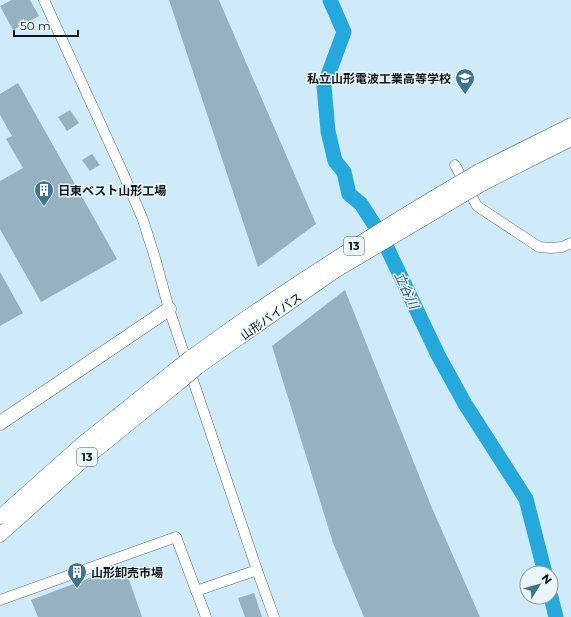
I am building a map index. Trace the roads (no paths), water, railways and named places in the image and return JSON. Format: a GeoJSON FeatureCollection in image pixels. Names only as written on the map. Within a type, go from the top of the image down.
{"type":"FeatureCollection","features":[{"type":"Feature","properties":{"kind":"highway","name":"山形バイパス"},"geometry":{"type":"LineString","coordinates":[[0,517],[83,443],[236,332],[481,178],[571,125]]}},
{"type":"Feature","properties":{"kind":"highway","name":"山形バイパス"},"geometry":{"type":"LineString","coordinates":[[481,178],[571,139]]}},
{"type":"Feature","properties":{"kind":"highway"},"geometry":{"type":"LineString","coordinates":[[0,423],[169,309]]}},
{"type":"Feature","properties":{"kind":"highway","name":"山形バイパス"},"geometry":{"type":"LineString","coordinates":[[0,535],[175,377]]}},
{"type":"Feature","properties":{"kind":"highway"},"geometry":{"type":"LineString","coordinates":[[0,511],[18,501]]}},
{"type":"Feature","properties":{"kind":"street"},"geometry":{"type":"LineString","coordinates":[[44,0],[123,173],[142,220],[155,258],[169,309],[274,617]]}},
{"type":"Feature","properties":{"kind":"street"},"geometry":{"type":"LineString","coordinates":[[455,166],[477,206],[539,247],[562,247],[571,243]]}},
{"type":"Feature","properties":{"kind":"street"},"geometry":{"type":"LineString","coordinates":[[0,600],[176,537],[206,617]]}},
{"type":"Feature","properties":{"kind":"street"},"geometry":{"type":"LineString","coordinates":[[196,591],[257,570]]}},
{"type":"Feature","properties":{"kind":"waterway","name":"立谷川"},"geometry":{"type":"LineString","coordinates":[[330,0],[344,32],[324,86],[328,131],[335,161],[344,172],[349,194],[361,204],[381,235],[438,355],[465,404],[526,499],[543,565]]}},
{"type":"Feature","properties":{"kind":"waterway","name":"立谷川"},"geometry":{"type":"LineString","coordinates":[[553,605],[556,617]]}},
{"type":"Feature","properties":{"kind":"place","name":"私立山形電波工業高等学校"},"geometry":{"type":"Point","coordinates":[465,95]}},
{"type":"Feature","properties":{"kind":"place","name":"日東ベスト山形工場"},"geometry":{"type":"Point","coordinates":[44,207]}},
{"type":"Feature","properties":{"kind":"place","name":"山形卸売市場"},"geometry":{"type":"Point","coordinates":[77,589]}}]}
